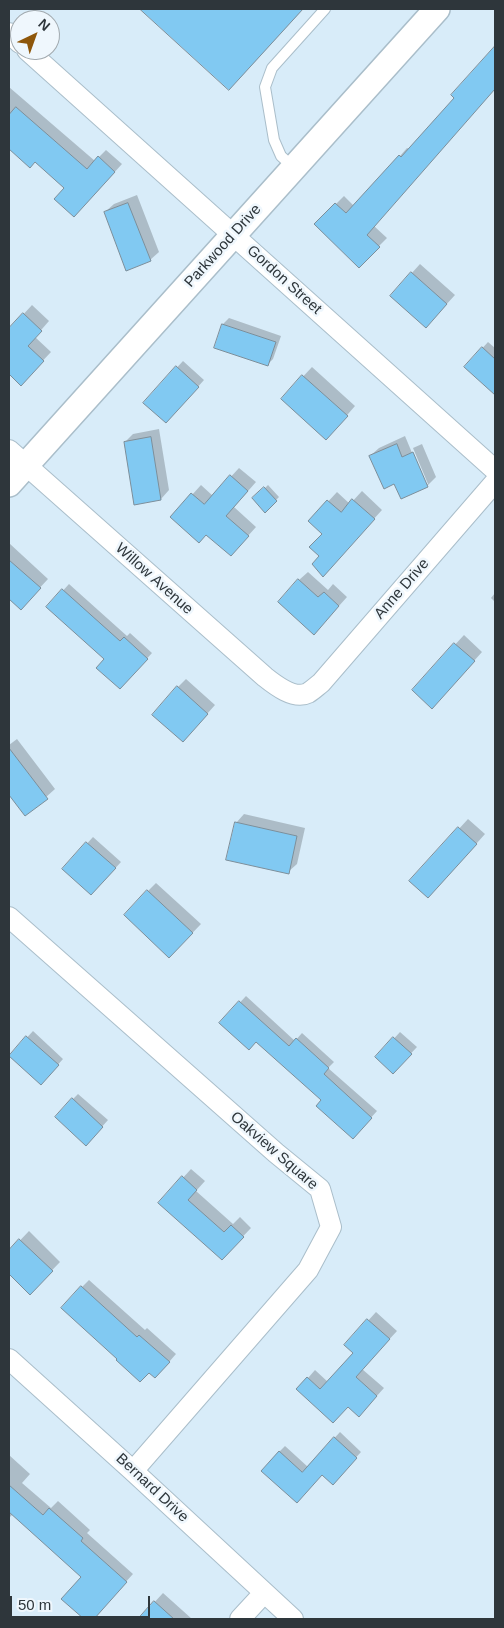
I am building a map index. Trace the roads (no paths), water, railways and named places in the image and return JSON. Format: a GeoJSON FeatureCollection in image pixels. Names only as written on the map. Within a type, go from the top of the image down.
{"type":"FeatureCollection","features":[{"type":"Feature","properties":{"kind":"street","name":"Parkwood Drive"},"geometry":{"type":"LineString","coordinates":[[9,484],[17,458],[234,235],[437,9]]}},
{"type":"Feature","properties":{"kind":"street","name":"Gordon Street"},"geometry":{"type":"LineString","coordinates":[[39,60],[495,470]]}},
{"type":"Feature","properties":{"kind":"street","name":"Willow Avenue"},"geometry":{"type":"LineString","coordinates":[[17,458],[265,677],[281,689],[299,694],[307,694]]}},
{"type":"Feature","properties":{"kind":"street","name":"Anne Drive"},"geometry":{"type":"LineString","coordinates":[[307,694],[321,683],[495,482]]}},
{"type":"Feature","properties":{"kind":"street","name":"Oakview Square"},"geometry":{"type":"LineString","coordinates":[[9,917],[276,1153],[320,1189],[331,1227],[308,1270],[133,1471]]}},
{"type":"Feature","properties":{"kind":"street","name":"Bernard Drive"},"geometry":{"type":"LineString","coordinates":[[9,1359],[293,1619]]}},
{"type":"Feature","properties":{"kind":"street"},"geometry":{"type":"LineString","coordinates":[[240,1619],[264,1592]]}},
{"type":"Feature","properties":{"kind":"lane"},"geometry":{"type":"LineString","coordinates":[[294,168],[281,156],[274,140],[265,87],[272,68],[325,9]]}}]}
